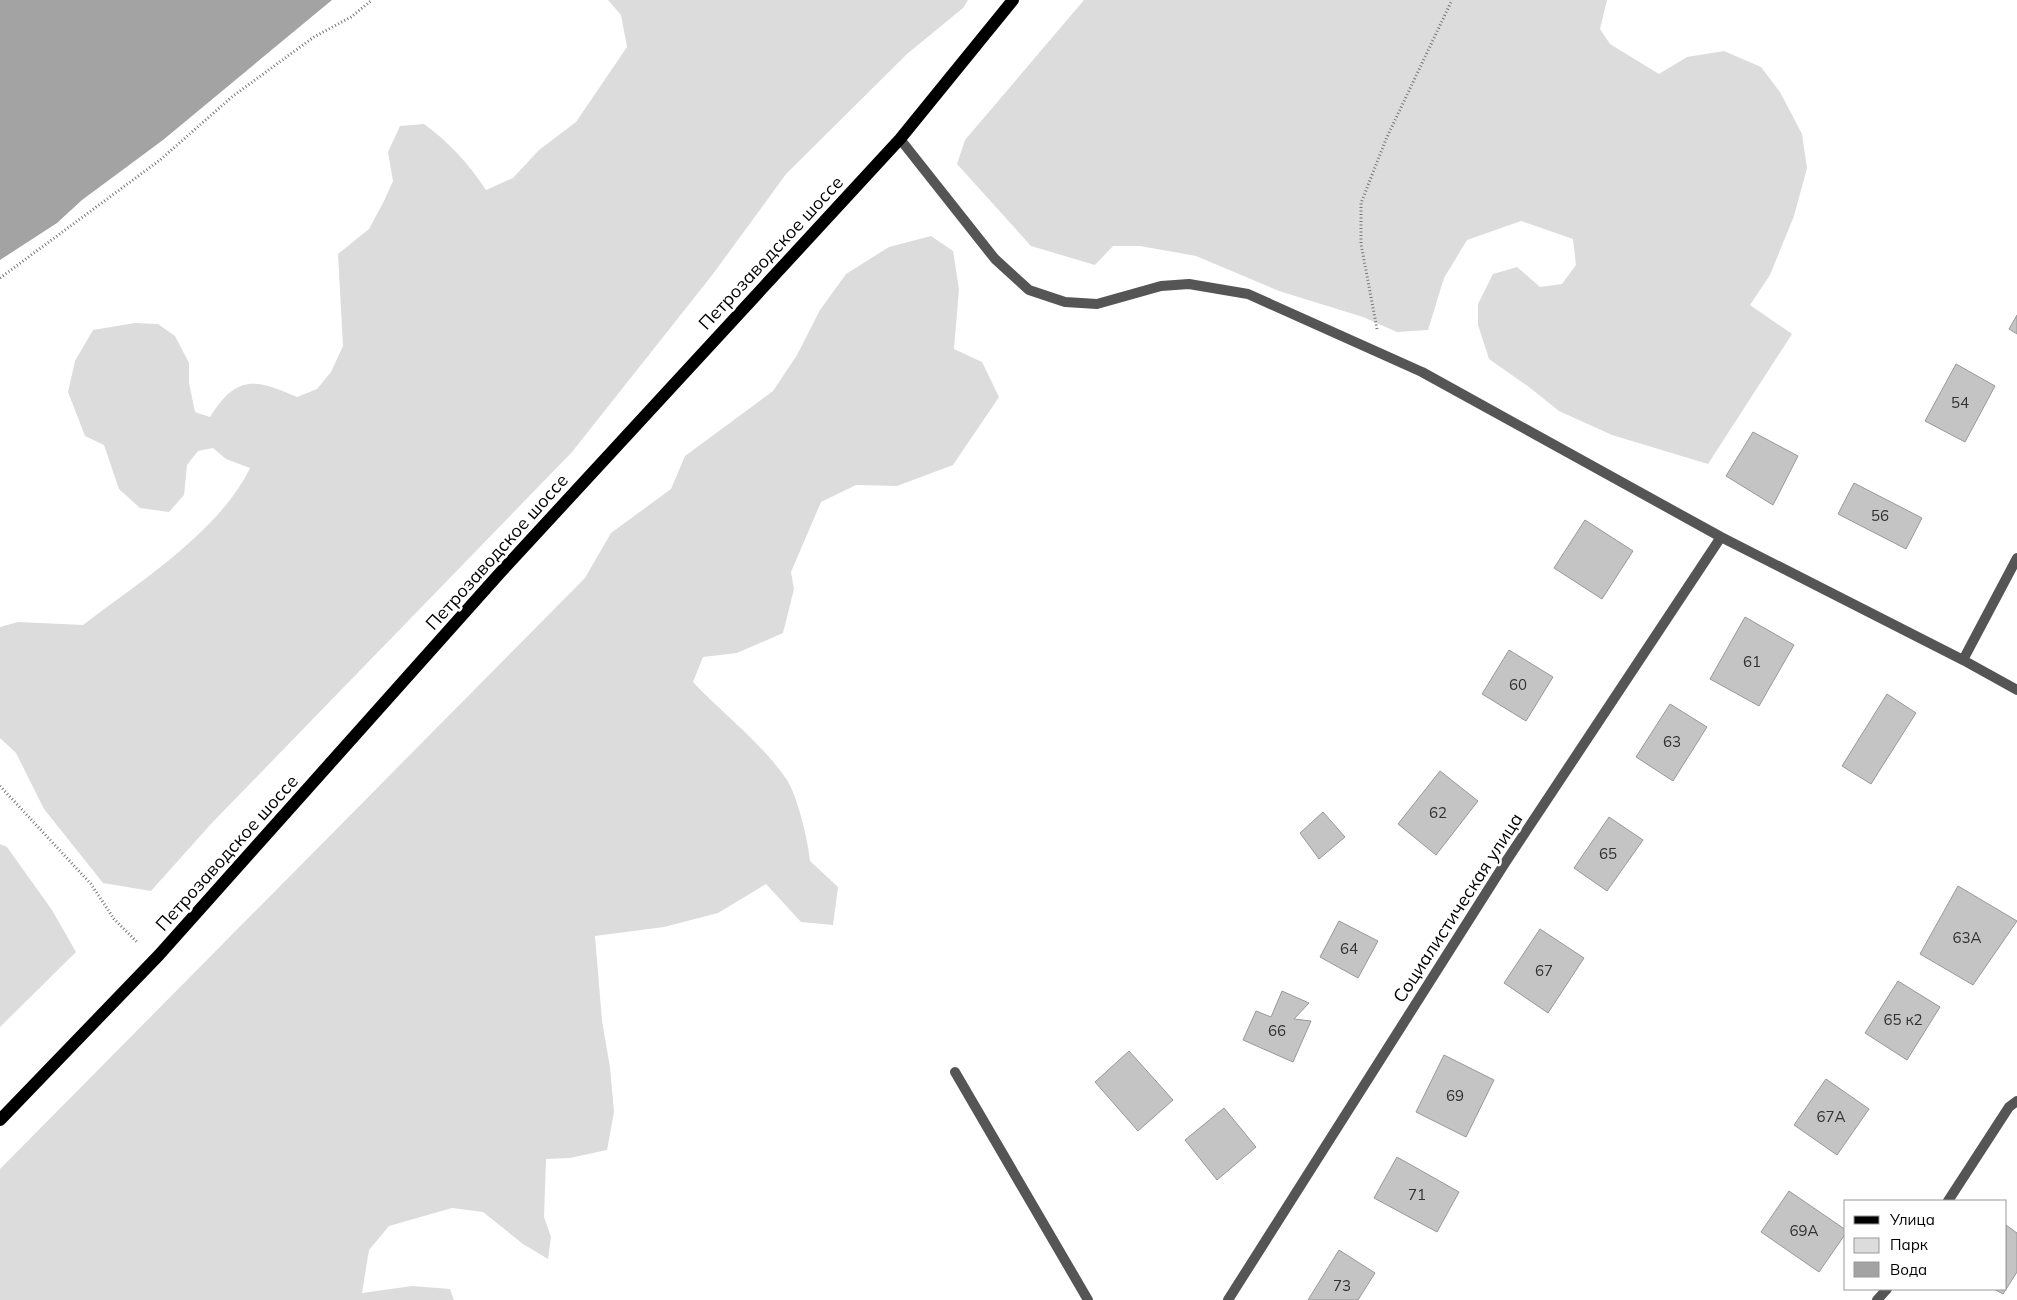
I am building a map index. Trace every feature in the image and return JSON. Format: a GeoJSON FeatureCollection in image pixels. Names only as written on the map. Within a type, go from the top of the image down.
{"type":"FeatureCollection","features":[{"type":"Feature","properties":{"kind":"main road","name":"Петрозаводское шоссе"},"geometry":{"type":"LineString","coordinates":[[0,1120],[159,955],[499,574],[900,139],[1014,0]]}},
{"type":"Feature","properties":{"kind":"street"},"geometry":{"type":"LineString","coordinates":[[900,139],[995,259],[1029,290],[1065,302],[1097,304],[1161,286],[1189,284],[1213,286],[1248,294],[1422,372],[1721,536],[1963,660],[2017,690]]}},
{"type":"Feature","properties":{"kind":"street","name":"Социалистическая улица"},"geometry":{"type":"LineString","coordinates":[[1228,1300],[1505,862],[1721,536]]}},
{"type":"Feature","properties":{"kind":"street"},"geometry":{"type":"LineString","coordinates":[[1963,660],[2017,558]]}},
{"type":"Feature","properties":{"kind":"street"},"geometry":{"type":"LineString","coordinates":[[955,1072],[1088,1300]]}},
{"type":"Feature","properties":{"kind":"street"},"geometry":{"type":"LineString","coordinates":[[1949,1200],[2009,1107],[2017,1101]]}},
{"type":"Feature","properties":{"kind":"street"},"geometry":{"type":"LineString","coordinates":[[1877,1300],[1886,1290]]}},
{"type":"Feature","properties":{"kind":"path"},"geometry":{"type":"LineString","coordinates":[[0,278],[160,160],[233,96],[314,38],[351,17],[372,0]]}},
{"type":"Feature","properties":{"kind":"path"},"geometry":{"type":"LineString","coordinates":[[1382,354],[1361,244],[1361,203],[1387,137],[1452,0]]}},
{"type":"Feature","properties":{"kind":"path"},"geometry":{"type":"LineString","coordinates":[[0,786],[91,884],[114,919],[140,945],[159,955]]}},
{"type":"Feature","properties":{"kind":"green space"},"geometry":{"type":"Polygon","coordinates":[[[608,0],[968,0],[963,8],[907,54],[786,174],[713,274],[572,452],[210,825],[151,891],[103,883],[44,809],[16,753],[0,738],[0,627],[18,622],[83,625],[152,573],[198,534],[219,513],[236,491],[250,468],[226,459],[213,448],[198,451],[187,465],[184,495],[169,512],[140,508],[119,489],[104,445],[85,436],[68,392],[75,361],[93,330],[135,323],[158,324],[175,336],[189,363],[189,383],[195,412],[210,417],[219,403],[229,393],[238,387],[248,384],[269,386],[297,397],[317,389],[331,372],[343,346],[338,254],[369,229],[384,201],[393,181],[388,152],[400,126],[424,124],[458,154],[486,190],[513,178],[539,150],[576,122],[627,47],[621,15],[608,0]]]}},
{"type":"Feature","properties":{"kind":"green space"},"geometry":{"type":"Polygon","coordinates":[[[1084,0],[1607,0],[1600,29],[1610,44],[1659,74],[1687,57],[1724,51],[1761,67],[1780,92],[1802,134],[1807,168],[1794,216],[1770,275],[1750,305],[1792,334],[1708,464],[1612,435],[1559,411],[1489,359],[1478,325],[1478,304],[1493,274],[1517,267],[1540,287],[1562,284],[1576,265],[1573,239],[1521,221],[1467,240],[1444,278],[1428,330],[1397,332],[1363,317],[1279,291],[1196,256],[1140,246],[1113,246],[1095,265],[1031,246],[957,164],[965,140],[1084,0]]]}},
{"type":"Feature","properties":{"kind":"green space"},"geometry":{"type":"Polygon","coordinates":[[[931,236],[953,251],[959,289],[954,349],[982,362],[999,397],[953,465],[897,486],[856,485],[821,502],[791,572],[794,589],[783,633],[737,653],[703,657],[693,682],[754,741],[787,780],[802,819],[810,861],[838,887],[833,925],[801,922],[766,884],[718,913],[664,927],[595,936],[602,1021],[610,1067],[614,1112],[607,1150],[570,1158],[546,1159],[544,1217],[551,1237],[548,1259],[523,1244],[483,1212],[452,1208],[389,1226],[369,1250],[362,1293],[412,1286],[450,1289],[454,1300],[0,1300],[0,1169],[585,578],[611,533],[671,489],[685,456],[773,391],[797,355],[820,310],[846,274],[889,247],[931,236]]]}},
{"type":"Feature","properties":{"kind":"green space"},"geometry":{"type":"Polygon","coordinates":[[[0,844],[7,847],[52,910],[76,952],[0,1027],[0,844]]]}},
{"type":"Feature","properties":{"kind":"water"},"geometry":{"type":"Polygon","coordinates":[[[0,0],[332,0],[163,140],[82,200],[57,223],[0,260],[0,0]]]}},
{"type":"Feature","properties":{"kind":"building"},"geometry":{"type":"Polygon","coordinates":[[[2017,315],[2017,334],[2009,329],[2017,315]]]}},
{"type":"Feature","properties":{"kind":"building"},"geometry":{"type":"Polygon","coordinates":[[[1956,364],[1995,386],[1965,442],[1925,421],[1956,364]]]}},
{"type":"Feature","properties":{"kind":"building"},"geometry":{"type":"Polygon","coordinates":[[[1753,432],[1798,456],[1773,505],[1726,476],[1753,432]]]}},
{"type":"Feature","properties":{"kind":"building"},"geometry":{"type":"Polygon","coordinates":[[[1854,483],[1922,518],[1906,549],[1838,514],[1854,483]]]}},
{"type":"Feature","properties":{"kind":"building"},"geometry":{"type":"Polygon","coordinates":[[[1585,520],[1633,551],[1602,599],[1554,568],[1585,520]]]}},
{"type":"Feature","properties":{"kind":"building"},"geometry":{"type":"Polygon","coordinates":[[[1745,617],[1794,645],[1759,706],[1710,679],[1745,617]]]}},
{"type":"Feature","properties":{"kind":"building"},"geometry":{"type":"Polygon","coordinates":[[[1509,650],[1553,677],[1526,721],[1482,694],[1509,650]]]}},
{"type":"Feature","properties":{"kind":"building"},"geometry":{"type":"Polygon","coordinates":[[[1887,694],[1916,713],[1871,784],[1842,766],[1887,694]]]}},
{"type":"Feature","properties":{"kind":"building"},"geometry":{"type":"Polygon","coordinates":[[[1670,704],[1707,727],[1673,781],[1636,757],[1670,704]]]}},
{"type":"Feature","properties":{"kind":"building"},"geometry":{"type":"Polygon","coordinates":[[[1440,771],[1478,801],[1436,855],[1398,824],[1440,771]]]}},
{"type":"Feature","properties":{"kind":"building"},"geometry":{"type":"Polygon","coordinates":[[[1323,812],[1345,837],[1319,859],[1300,833],[1323,812]]]}},
{"type":"Feature","properties":{"kind":"building"},"geometry":{"type":"Polygon","coordinates":[[[1609,817],[1643,840],[1607,891],[1574,868],[1609,817]]]}},
{"type":"Feature","properties":{"kind":"building"},"geometry":{"type":"Polygon","coordinates":[[[1958,886],[2017,921],[1973,985],[1920,954],[1958,886]]]}},
{"type":"Feature","properties":{"kind":"building"},"geometry":{"type":"Polygon","coordinates":[[[1339,921],[1378,941],[1358,978],[1320,957],[1339,921]]]}},
{"type":"Feature","properties":{"kind":"building"},"geometry":{"type":"Polygon","coordinates":[[[1540,929],[1584,958],[1548,1013],[1504,983],[1540,929]]]}},
{"type":"Feature","properties":{"kind":"building"},"geometry":{"type":"Polygon","coordinates":[[[1898,981],[1940,1007],[1907,1060],[1865,1033],[1898,981]]]}},
{"type":"Feature","properties":{"kind":"building"},"geometry":{"type":"Polygon","coordinates":[[[1282,991],[1309,1003],[1294,1019],[1311,1021],[1293,1062],[1243,1040],[1256,1011],[1271,1017],[1282,991]]]}},
{"type":"Feature","properties":{"kind":"building"},"geometry":{"type":"Polygon","coordinates":[[[1129,1051],[1173,1100],[1138,1131],[1095,1082],[1129,1051]]]}},
{"type":"Feature","properties":{"kind":"building"},"geometry":{"type":"Polygon","coordinates":[[[1444,1055],[1494,1080],[1466,1137],[1416,1112],[1444,1055]]]}},
{"type":"Feature","properties":{"kind":"building"},"geometry":{"type":"Polygon","coordinates":[[[1826,1079],[1869,1109],[1837,1155],[1794,1125],[1826,1079]]]}},
{"type":"Feature","properties":{"kind":"building"},"geometry":{"type":"Polygon","coordinates":[[[1224,1108],[1256,1147],[1217,1180],[1185,1140],[1224,1108]]]}},
{"type":"Feature","properties":{"kind":"building"},"geometry":{"type":"Polygon","coordinates":[[[1397,1157],[1459,1192],[1437,1232],[1374,1198],[1397,1157]]]}},
{"type":"Feature","properties":{"kind":"building"},"geometry":{"type":"Polygon","coordinates":[[[1789,1191],[1844,1229],[1844,1236],[1819,1272],[1761,1232],[1789,1191]]]}},
{"type":"Feature","properties":{"kind":"building"},"geometry":{"type":"Polygon","coordinates":[[[2007,1226],[2017,1233],[2017,1272],[2007,1288],[2007,1226]]]}},
{"type":"Feature","properties":{"kind":"building"},"geometry":{"type":"Polygon","coordinates":[[[1339,1250],[1375,1273],[1358,1300],[1308,1300],[1339,1250]]]}},
{"type":"Feature","properties":{"kind":"building"},"geometry":{"type":"Polygon","coordinates":[[[1996,1290],[2006,1290],[2003,1294],[1996,1290]]]}}]}
